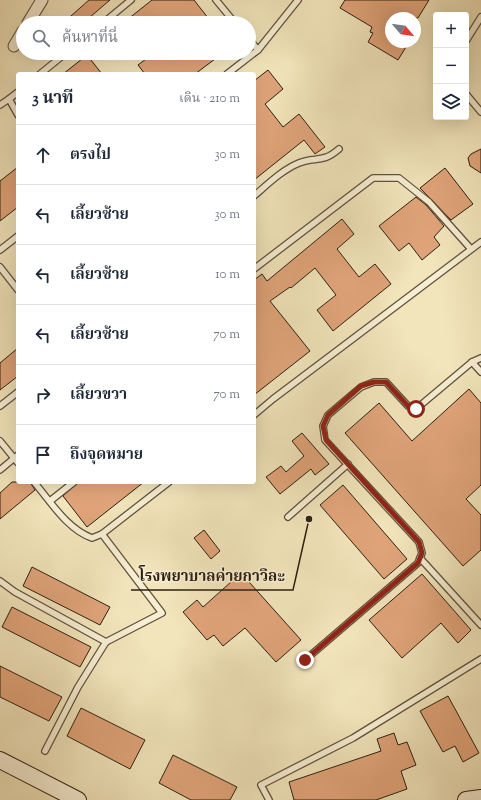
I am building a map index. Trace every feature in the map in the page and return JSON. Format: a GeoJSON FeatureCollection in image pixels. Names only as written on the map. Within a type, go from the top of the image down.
{"type":"FeatureCollection","features":[{"type":"Feature","properties":{"kind":"street"},"geometry":{"type":"LineString","coordinates":[[32,16],[42,0]]}},
{"type":"Feature","properties":{"kind":"street"},"geometry":{"type":"LineString","coordinates":[[0,760],[78,800]]}},
{"type":"Feature","properties":{"kind":"street"},"geometry":{"type":"LineString","coordinates":[[466,800],[481,798]]}},
{"type":"Feature","properties":{"kind":"lane"},"geometry":{"type":"LineString","coordinates":[[112,16],[131,0]]}},
{"type":"Feature","properties":{"kind":"lane"},"geometry":{"type":"LineString","coordinates":[[216,0],[229,16]]}},
{"type":"Feature","properties":{"kind":"lane"},"geometry":{"type":"LineString","coordinates":[[256,48],[258,50],[298,0]]}},
{"type":"Feature","properties":{"kind":"lane"},"geometry":{"type":"LineString","coordinates":[[469,36],[481,17]]}},
{"type":"Feature","properties":{"kind":"lane"},"geometry":{"type":"LineString","coordinates":[[42,72],[57,60]]}},
{"type":"Feature","properties":{"kind":"lane"},"geometry":{"type":"LineString","coordinates":[[230,72],[245,60]]}},
{"type":"Feature","properties":{"kind":"lane"},"geometry":{"type":"LineString","coordinates":[[0,105],[16,94]]}},
{"type":"Feature","properties":{"kind":"lane"},"geometry":{"type":"LineString","coordinates":[[469,98],[481,112]]}},
{"type":"Feature","properties":{"kind":"lane"},"geometry":{"type":"LineString","coordinates":[[8,100],[16,112]]}},
{"type":"Feature","properties":{"kind":"lane"},"geometry":{"type":"LineString","coordinates":[[256,194],[289,167],[301,162],[322,160],[332,156],[339,149]]}},
{"type":"Feature","properties":{"kind":"lane"},"geometry":{"type":"LineString","coordinates":[[256,267],[373,178],[399,178],[429,202],[471,250]]}},
{"type":"Feature","properties":{"kind":"lane"},"geometry":{"type":"LineString","coordinates":[[0,250],[16,238]]}},
{"type":"Feature","properties":{"kind":"lane"},"geometry":{"type":"LineString","coordinates":[[256,413],[481,242]]}},
{"type":"Feature","properties":{"kind":"lane"},"geometry":{"type":"LineString","coordinates":[[0,267],[16,287]]}},
{"type":"Feature","properties":{"kind":"lane"},"geometry":{"type":"LineString","coordinates":[[305,660],[418,563],[422,553],[419,542],[326,440],[323,426],[328,415],[361,386],[374,382],[386,382],[408,406],[416,409],[472,362],[481,358]]}},
{"type":"Feature","properties":{"kind":"lane"},"geometry":{"type":"LineString","coordinates":[[472,362],[481,372]]}},
{"type":"Feature","properties":{"kind":"lane"},"geometry":{"type":"LineString","coordinates":[[0,406],[16,394]]}},
{"type":"Feature","properties":{"kind":"lane"},"geometry":{"type":"LineString","coordinates":[[0,441],[16,456],[0,470]]}},
{"type":"Feature","properties":{"kind":"lane"},"geometry":{"type":"LineString","coordinates":[[288,517],[348,464]]}},
{"type":"Feature","properties":{"kind":"lane"},"geometry":{"type":"LineString","coordinates":[[36,484],[72,527],[82,535],[92,538],[102,534],[166,484]]}},
{"type":"Feature","properties":{"kind":"lane"},"geometry":{"type":"LineString","coordinates":[[50,501],[71,484]]}},
{"type":"Feature","properties":{"kind":"lane"},"geometry":{"type":"LineString","coordinates":[[45,751],[78,687],[106,642],[162,613],[102,534]]}},
{"type":"Feature","properties":{"kind":"lane"},"geometry":{"type":"LineString","coordinates":[[420,558],[481,625]]}},
{"type":"Feature","properties":{"kind":"lane"},"geometry":{"type":"LineString","coordinates":[[0,581],[15,592],[106,642]]}},
{"type":"Feature","properties":{"kind":"lane"},"geometry":{"type":"LineString","coordinates":[[269,800],[261,785],[353,738],[481,659]]}},
{"type":"Feature","properties":{"kind":"building"},"geometry":{"type":"Polygon","coordinates":[[[89,0],[110,0],[91,16],[71,16],[89,0]]]}},
{"type":"Feature","properties":{"kind":"building"},"geometry":{"type":"Polygon","coordinates":[[[152,0],[194,0],[207,16],[132,16],[152,0]]]}},
{"type":"Feature","properties":{"kind":"building"},"geometry":{"type":"Polygon","coordinates":[[[345,0],[429,0],[421,13],[385,12],[385,48],[405,48],[398,60],[368,42],[373,33],[370,32],[372,27],[340,8],[345,0]]]}},
{"type":"Feature","properties":{"kind":"building"},"geometry":{"type":"Polygon","coordinates":[[[81,60],[91,60],[100,72],[66,72],[81,60]]]}},
{"type":"Feature","properties":{"kind":"building"},"geometry":{"type":"Polygon","coordinates":[[[145,60],[214,60],[198,72],[143,72],[138,65],[145,60]]]}},
{"type":"Feature","properties":{"kind":"building"},"geometry":{"type":"Polygon","coordinates":[[[268,70],[283,89],[265,104],[283,127],[299,114],[325,147],[315,154],[304,140],[256,178],[256,79],[268,70]]]}},
{"type":"Feature","properties":{"kind":"building"},"geometry":{"type":"Polygon","coordinates":[[[481,149],[481,173],[470,166],[468,158],[471,154],[481,149]]]}},
{"type":"Feature","properties":{"kind":"building"},"geometry":{"type":"Polygon","coordinates":[[[445,168],[473,204],[451,220],[420,188],[445,168]]]}},
{"type":"Feature","properties":{"kind":"building"},"geometry":{"type":"Polygon","coordinates":[[[16,169],[16,209],[0,221],[0,181],[16,169]]]}},
{"type":"Feature","properties":{"kind":"building"},"geometry":{"type":"Polygon","coordinates":[[[416,197],[426,205],[444,226],[434,237],[440,245],[422,260],[409,243],[399,251],[379,226],[416,197]]]}},
{"type":"Feature","properties":{"kind":"building"},"geometry":{"type":"Polygon","coordinates":[[[342,219],[354,234],[337,249],[359,277],[375,264],[391,284],[333,331],[317,310],[336,295],[315,268],[291,288],[290,287],[270,301],[310,351],[256,393],[256,278],[262,274],[267,281],[342,219]]]}},
{"type":"Feature","properties":{"kind":"building"},"geometry":{"type":"Polygon","coordinates":[[[16,350],[16,378],[0,390],[0,363],[16,350]]]}},
{"type":"Feature","properties":{"kind":"building"},"geometry":{"type":"Polygon","coordinates":[[[469,389],[481,403],[481,485],[466,499],[481,515],[481,550],[463,566],[345,433],[379,403],[412,441],[469,389]]]}},
{"type":"Feature","properties":{"kind":"building"},"geometry":{"type":"Polygon","coordinates":[[[302,433],[329,464],[315,475],[311,469],[280,494],[266,477],[281,466],[286,472],[304,456],[292,441],[302,433]]]}},
{"type":"Feature","properties":{"kind":"building"},"geometry":{"type":"Polygon","coordinates":[[[12,482],[16,482],[16,484],[31,484],[35,490],[0,519],[0,493],[12,482]]]}},
{"type":"Feature","properties":{"kind":"building"},"geometry":{"type":"Polygon","coordinates":[[[76,484],[141,484],[87,527],[63,496],[76,484]]]}},
{"type":"Feature","properties":{"kind":"building"},"geometry":{"type":"Polygon","coordinates":[[[343,485],[407,559],[384,579],[320,505],[343,485]]]}},
{"type":"Feature","properties":{"kind":"building"},"geometry":{"type":"Polygon","coordinates":[[[204,530],[220,551],[211,559],[194,538],[204,530]]]}},
{"type":"Feature","properties":{"kind":"building"},"geometry":{"type":"Polygon","coordinates":[[[32,567],[110,607],[100,625],[23,586],[32,567]]]}},
{"type":"Feature","properties":{"kind":"building"},"geometry":{"type":"Polygon","coordinates":[[[241,573],[301,640],[276,662],[245,628],[223,646],[214,635],[207,640],[183,612],[197,600],[203,607],[241,573]]]}},
{"type":"Feature","properties":{"kind":"building"},"geometry":{"type":"Polygon","coordinates":[[[422,574],[471,630],[458,643],[441,623],[402,658],[369,620],[422,574]]]}},
{"type":"Feature","properties":{"kind":"building"},"geometry":{"type":"Polygon","coordinates":[[[12,607],[91,647],[80,667],[2,627],[12,607]]]}},
{"type":"Feature","properties":{"kind":"building"},"geometry":{"type":"Polygon","coordinates":[[[0,666],[62,697],[49,721],[0,697],[0,666]]]}},
{"type":"Feature","properties":{"kind":"building"},"geometry":{"type":"Polygon","coordinates":[[[448,696],[479,753],[463,762],[455,746],[443,752],[420,711],[448,696]]]}},
{"type":"Feature","properties":{"kind":"building"},"geometry":{"type":"Polygon","coordinates":[[[81,708],[145,740],[130,769],[67,736],[81,708]]]}},
{"type":"Feature","properties":{"kind":"building"},"geometry":{"type":"Polygon","coordinates":[[[394,733],[398,745],[407,742],[416,765],[401,771],[407,789],[376,800],[294,800],[289,782],[381,751],[377,739],[394,733]]]}},
{"type":"Feature","properties":{"kind":"building"},"geometry":{"type":"Polygon","coordinates":[[[173,755],[237,787],[230,800],[191,800],[159,783],[173,755]]]}},
{"type":"Feature","properties":{"kind":"place","name":"โรงพยาบาลค่ายกาวิละ"},"geometry":{"type":"Point","coordinates":[309,519]}},
{"type":"Feature","properties":{"kind":"route"},"geometry":{"type":"LineString","coordinates":[[305,660],[418,563],[422,553],[419,542],[326,440],[323,426],[328,415],[361,386],[374,382],[386,382],[408,406],[416,409]]}}]}
